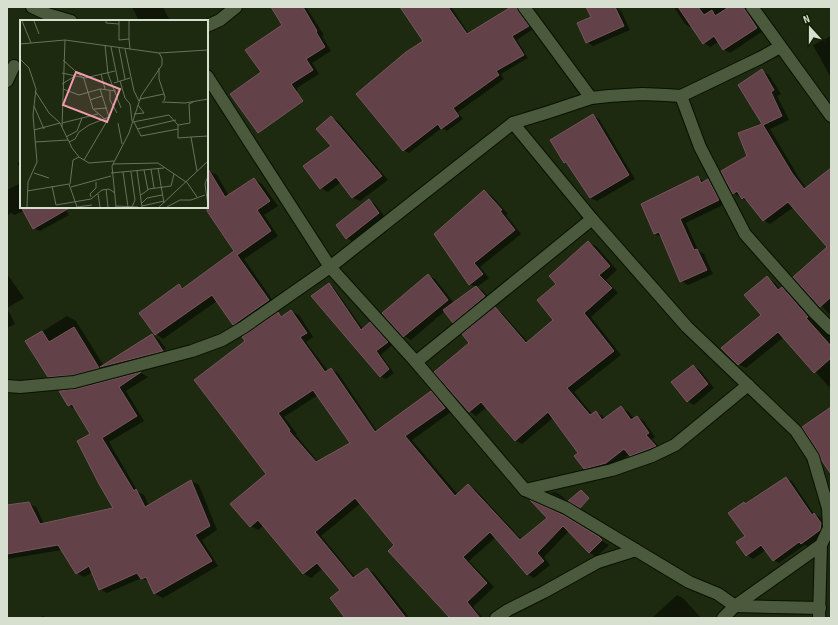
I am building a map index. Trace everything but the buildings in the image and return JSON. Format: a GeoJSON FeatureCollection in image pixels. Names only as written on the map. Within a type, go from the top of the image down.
{"type":"FeatureCollection","features":[{"type":"Feature","properties":{"kind":"street"},"geometry":{"type":"LineString","coordinates":[[32,7],[47,18],[63,20]]}},
{"type":"Feature","properties":{"kind":"street"},"geometry":{"type":"LineString","coordinates":[[208,26],[220,20],[236,7]]}},
{"type":"Feature","properties":{"kind":"street"},"geometry":{"type":"LineString","coordinates":[[524,7],[591,98]]}},
{"type":"Feature","properties":{"kind":"street"},"geometry":{"type":"LineString","coordinates":[[752,7],[831,116]]}},
{"type":"Feature","properties":{"kind":"street"},"geometry":{"type":"LineString","coordinates":[[7,386],[74,382],[192,351],[222,340],[244,327],[330,266],[513,123],[591,98],[642,94],[666,94],[681,96],[780,47]]}},
{"type":"Feature","properties":{"kind":"street"},"geometry":{"type":"LineString","coordinates":[[7,81],[14,66]]}},
{"type":"Feature","properties":{"kind":"street"},"geometry":{"type":"LineString","coordinates":[[208,78],[330,266],[416,362],[525,490],[566,508],[689,582],[718,594],[735,606],[819,613],[820,545]]}},
{"type":"Feature","properties":{"kind":"street"},"geometry":{"type":"LineString","coordinates":[[681,96],[700,147],[745,234],[831,329]]}},
{"type":"Feature","properties":{"kind":"street"},"geometry":{"type":"LineString","coordinates":[[513,123],[592,219],[687,327],[796,431],[813,457],[828,508],[829,528],[820,545],[735,606],[723,618]]}},
{"type":"Feature","properties":{"kind":"street"},"geometry":{"type":"LineString","coordinates":[[416,362],[592,219]]}},
{"type":"Feature","properties":{"kind":"street"},"geometry":{"type":"LineString","coordinates":[[525,490],[612,470],[652,456],[675,445],[748,385]]}},
{"type":"Feature","properties":{"kind":"street"},"geometry":{"type":"LineString","coordinates":[[496,618],[508,610],[598,562],[636,550]]}}]}
